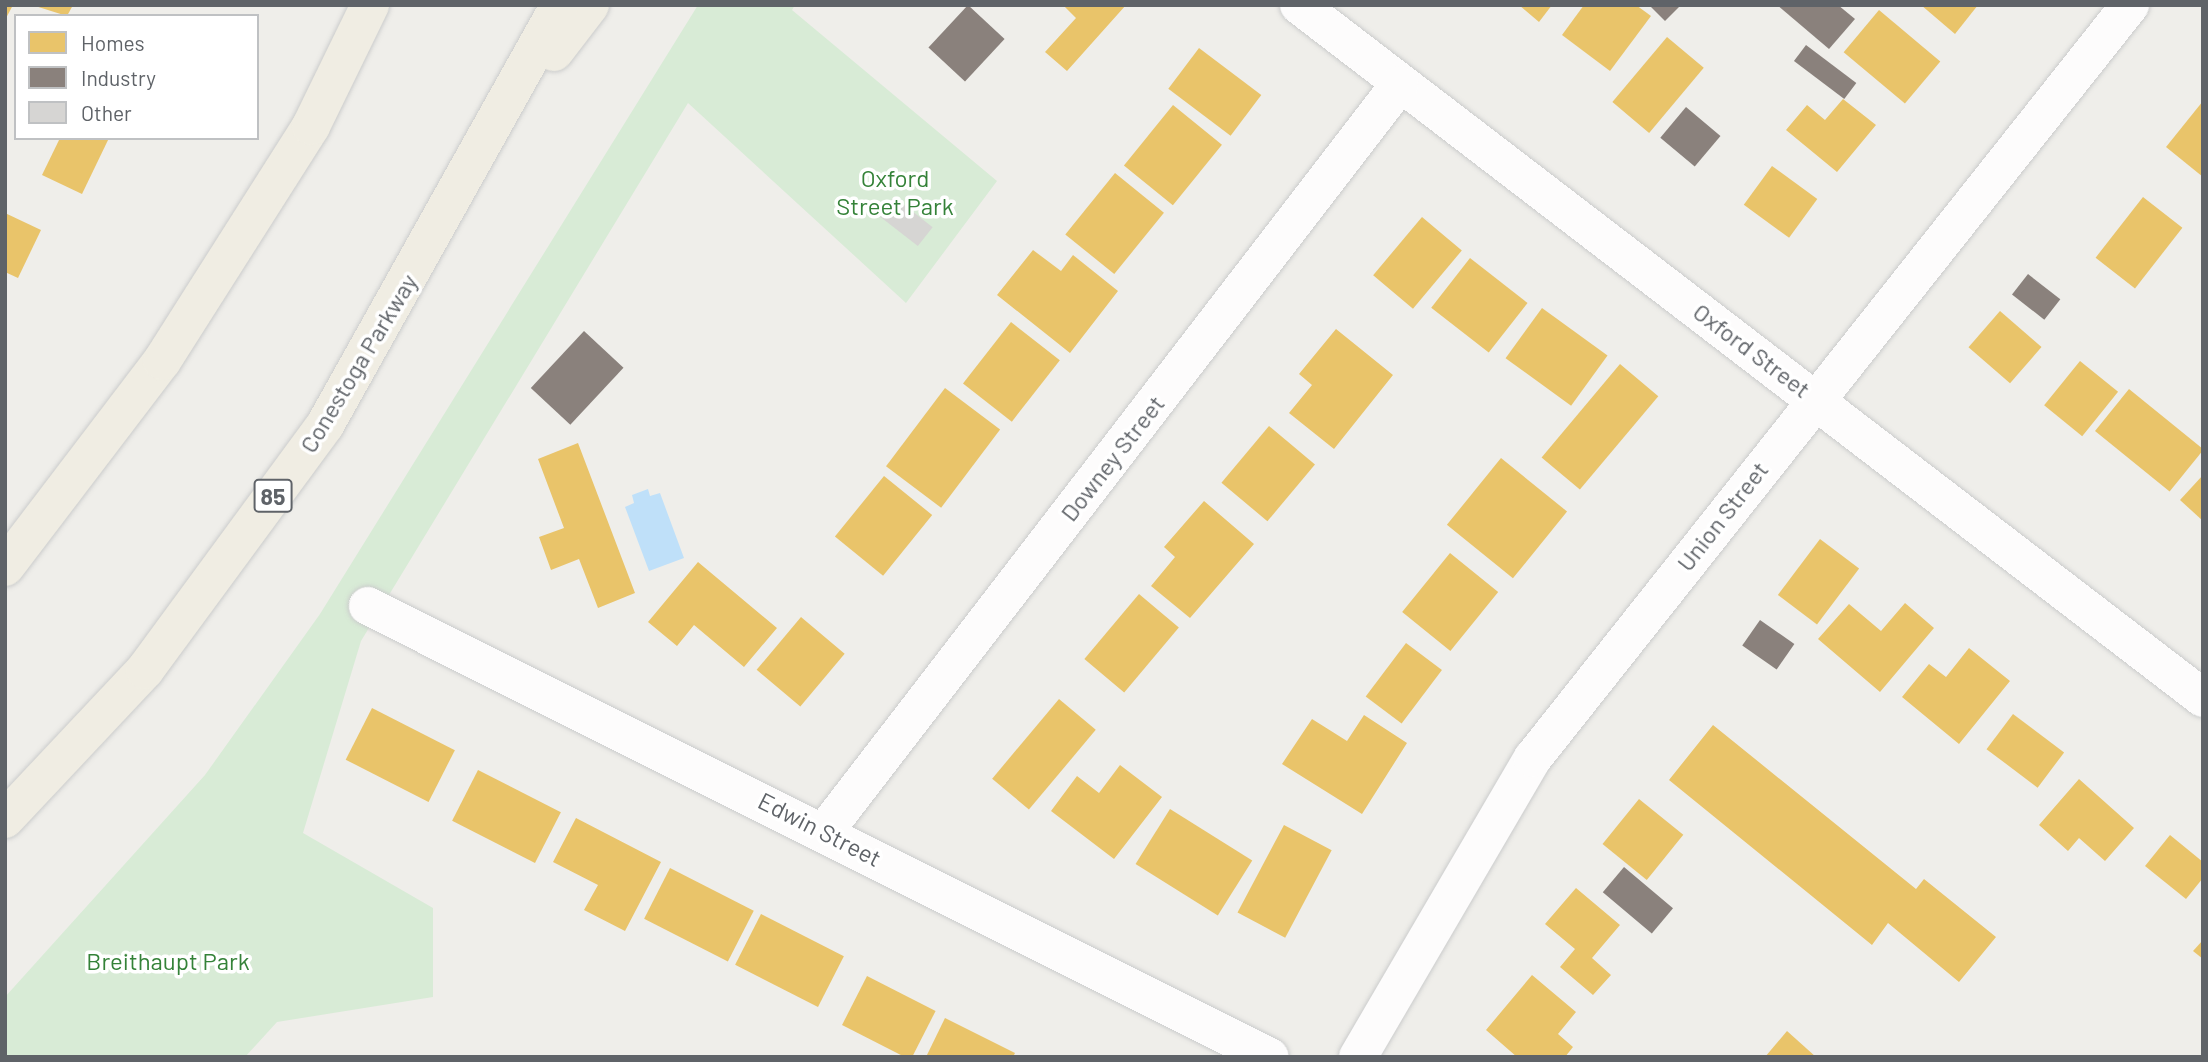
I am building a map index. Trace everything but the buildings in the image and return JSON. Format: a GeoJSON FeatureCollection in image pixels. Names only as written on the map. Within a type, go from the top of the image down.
{"type":"FeatureCollection","features":[{"type":"Feature","properties":{"kind":"highway"},"geometry":{"type":"LineString","coordinates":[[5,567],[162,360],[311,126],[370,5]]}},
{"type":"Feature","properties":{"kind":"highway","name":"Conestoga Parkway"},"geometry":{"type":"LineString","coordinates":[[5,819],[145,670],[325,425],[489,137],[560,5]]}},
{"type":"Feature","properties":{"kind":"highway"},"geometry":{"type":"LineString","coordinates":[[489,137],[590,5]]}},
{"type":"Feature","properties":{"kind":"street","name":"Oxford Street"},"geometry":{"type":"LineString","coordinates":[[1299,5],[1399,85],[1816,398],[2203,698]]}},
{"type":"Feature","properties":{"kind":"street","name":"Union Street"},"geometry":{"type":"LineString","coordinates":[[1358,1057],[1533,758],[2130,5]]}},
{"type":"Feature","properties":{"kind":"street","name":"Downey Street"},"geometry":{"type":"LineString","coordinates":[[825,831],[1399,85]]}},
{"type":"Feature","properties":{"kind":"street","name":"Edwin Street"},"geometry":{"type":"LineString","coordinates":[[368,606],[825,831],[1270,1057]]}},
{"type":"Feature","properties":{"kind":"green space"},"geometry":{"type":"Polygon","coordinates":[[[698,5],[795,5],[792,10],[997,181],[906,303],[688,103],[361,641],[303,833],[433,908],[433,997],[277,1022],[245,1057],[5,1057],[5,997],[205,775],[320,614],[698,5]]]}},
{"type":"Feature","properties":{"kind":"water"},"geometry":{"type":"Polygon","coordinates":[[[648,489],[650,496],[660,493],[684,558],[649,571],[625,507],[634,503],[632,495],[648,489]]]}},
{"type":"Feature","properties":{"kind":"park label","name":"Oxford Street Park"},"geometry":{"type":"Point","coordinates":[895,192]}},
{"type":"Feature","properties":{"kind":"park label","name":"Breithaupt Park"},"geometry":{"type":"Point","coordinates":[168,961]}}]}
